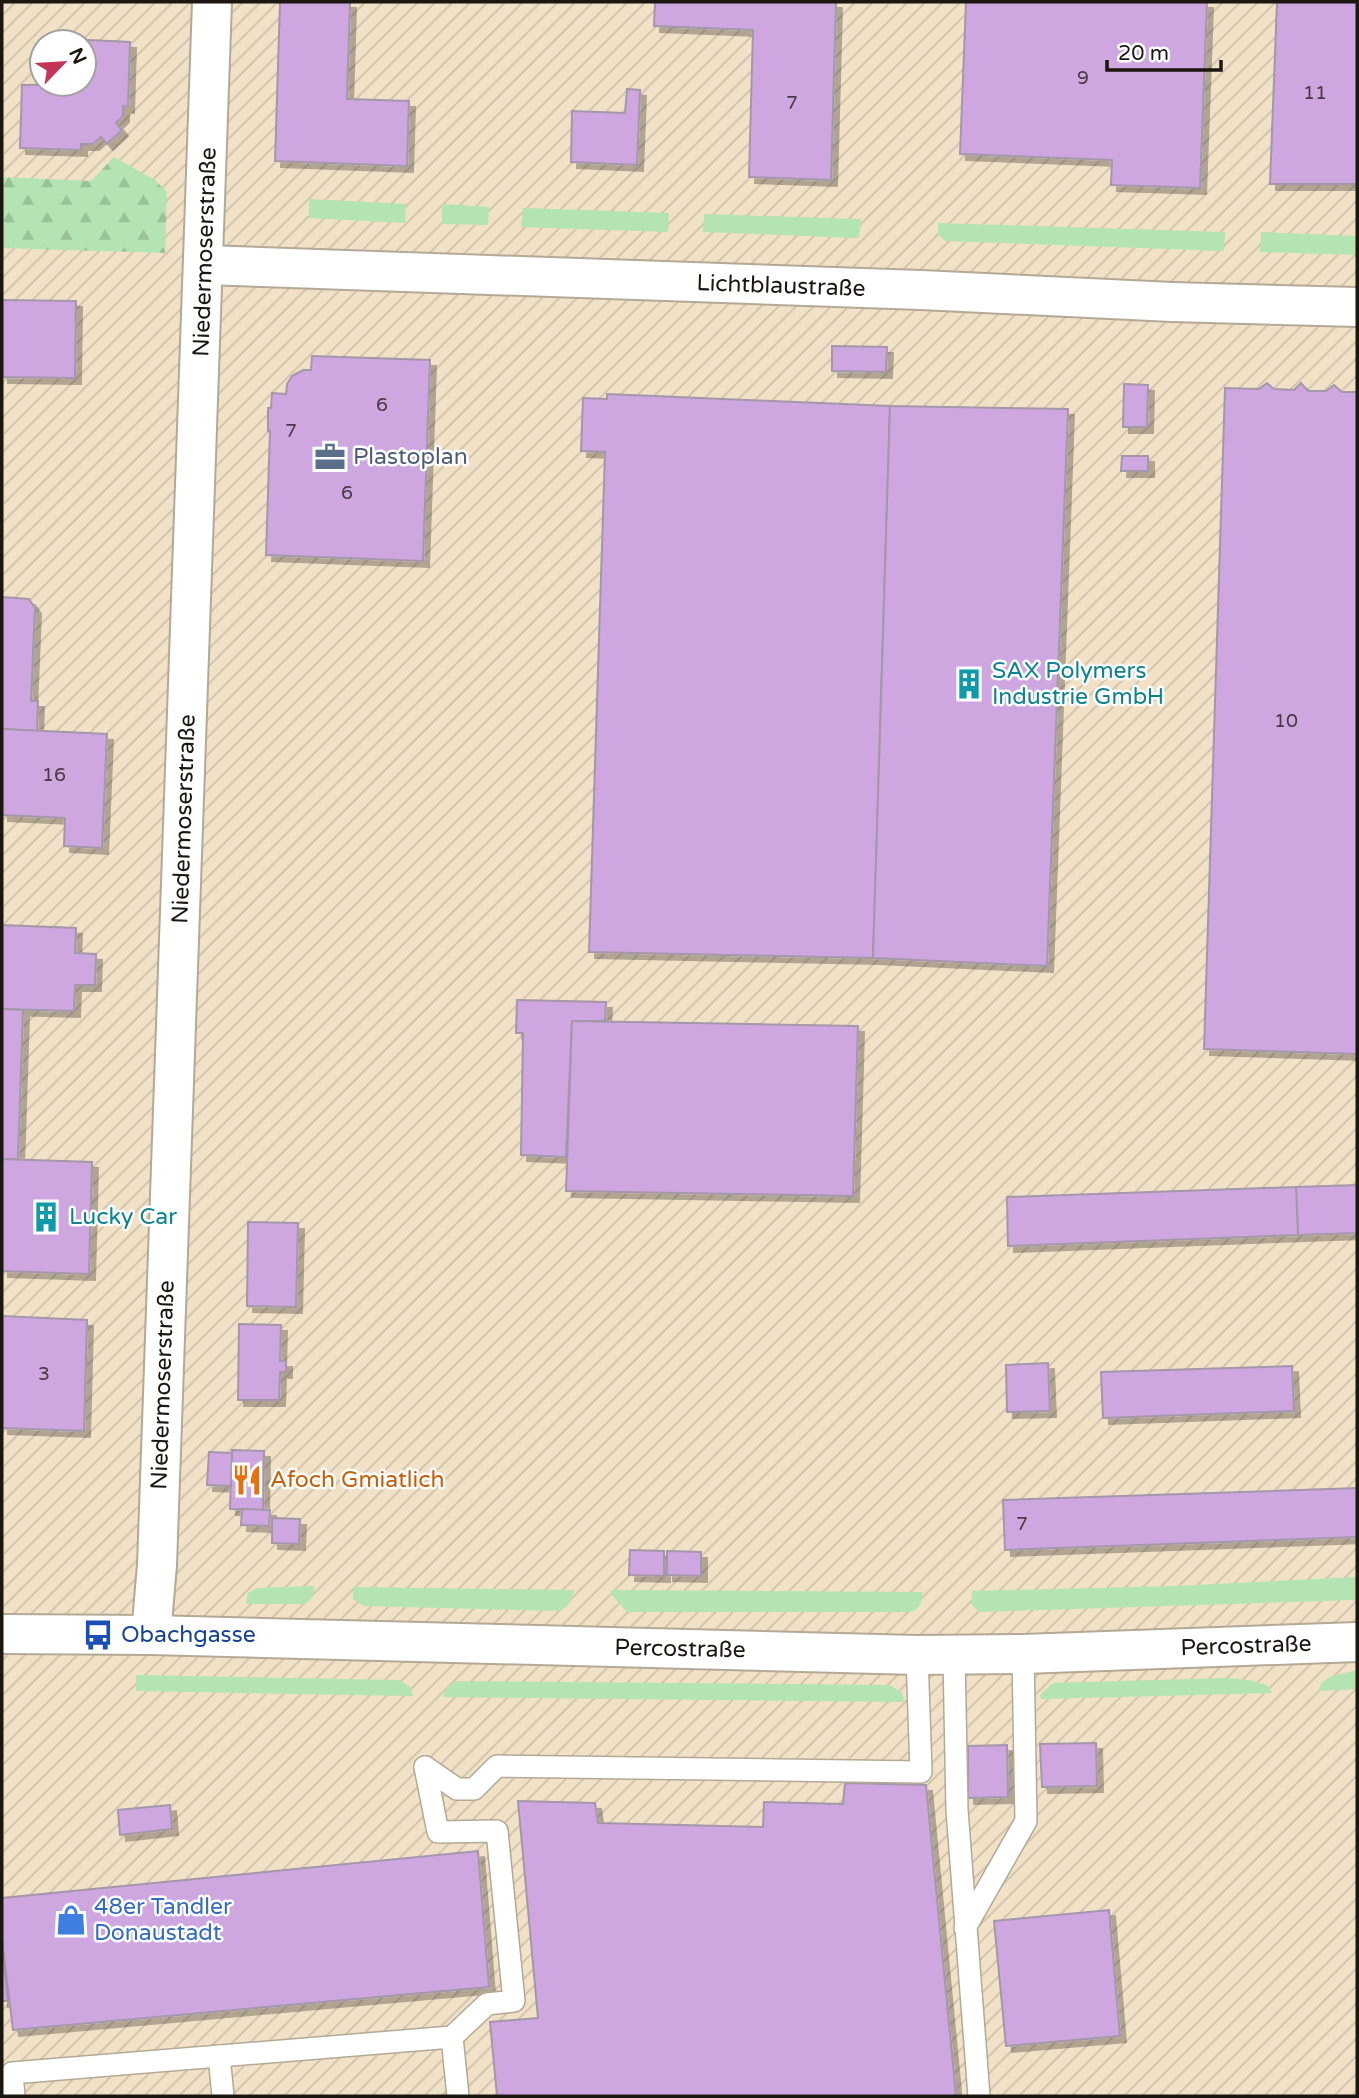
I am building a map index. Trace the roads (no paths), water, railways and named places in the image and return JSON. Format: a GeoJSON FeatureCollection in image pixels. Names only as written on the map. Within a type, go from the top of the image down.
{"type":"FeatureCollection","features":[{"type":"Feature","properties":{"kind":"street","name":"Niedermoserstraße"},"geometry":{"type":"LineString","coordinates":[[151,1635],[156,1565],[205,265],[212,2]]}},
{"type":"Feature","properties":{"kind":"street","name":"Lichtblaustraße"},"geometry":{"type":"LineString","coordinates":[[205,265],[1357,307]]}},
{"type":"Feature","properties":{"kind":"street","name":"Percostraße"},"geometry":{"type":"LineString","coordinates":[[2,1634],[151,1635],[917,1655],[1023,1654],[1357,1642]]}},
{"type":"Feature","properties":{"kind":"lane"},"geometry":{"type":"LineString","coordinates":[[965,1928],[1026,1821],[1023,1654]]}},
{"type":"Feature","properties":{"kind":"lane"},"geometry":{"type":"LineString","coordinates":[[14,2096],[12,2073],[452,2038],[488,2004],[514,2001],[513,1988],[497,1830],[438,1832],[425,1767],[457,1789],[474,1789],[497,1766],[921,1772],[917,1655]]}},
{"type":"Feature","properties":{"kind":"lane"},"geometry":{"type":"LineString","coordinates":[[954,1655],[957,1810],[979,2096]]}},
{"type":"Feature","properties":{"kind":"lane"},"geometry":{"type":"LineString","coordinates":[[452,2038],[458,2096]]}},
{"type":"Feature","properties":{"kind":"lane"},"geometry":{"type":"LineString","coordinates":[[219,2056],[223,2096]]}},
{"type":"Feature","properties":{"kind":"place","name":"Plastoplan"},"geometry":{"type":"Point","coordinates":[330,457]}},
{"type":"Feature","properties":{"kind":"place","name":"SAX Polymers Industrie GmbH"},"geometry":{"type":"Point","coordinates":[969,684]}},
{"type":"Feature","properties":{"kind":"place","name":"Lucky Car"},"geometry":{"type":"Point","coordinates":[46,1217]}},
{"type":"Feature","properties":{"kind":"place","name":"Afoch Gmiatlich"},"geometry":{"type":"Point","coordinates":[247,1480]}},
{"type":"Feature","properties":{"kind":"place","name":"Obachgasse"},"geometry":{"type":"Point","coordinates":[98,1635]}},
{"type":"Feature","properties":{"kind":"place","name":"48er Tandler Donaustadt"},"geometry":{"type":"Point","coordinates":[71,1920]}}]}
